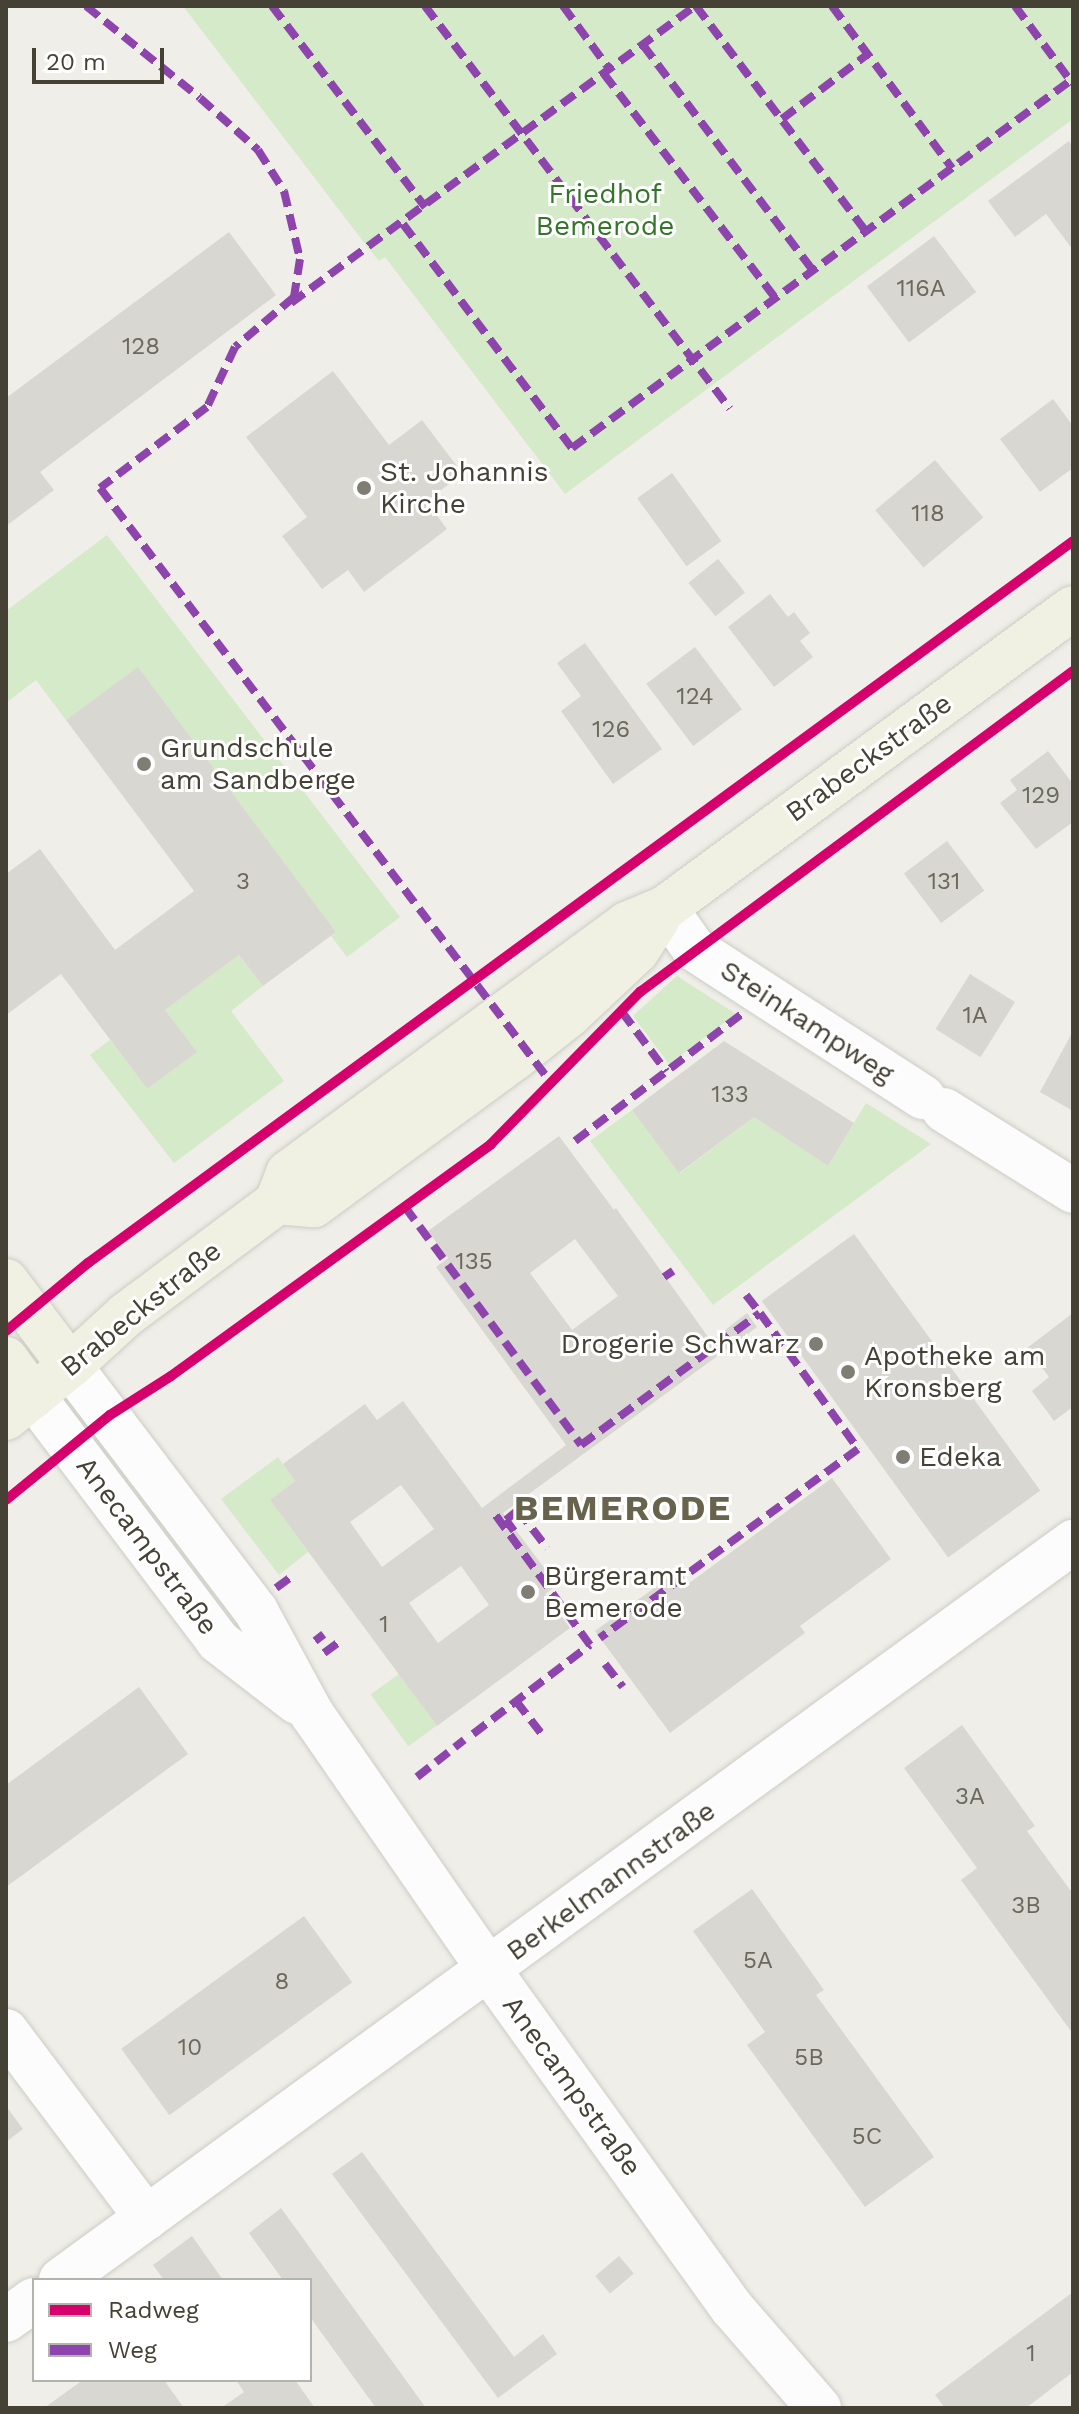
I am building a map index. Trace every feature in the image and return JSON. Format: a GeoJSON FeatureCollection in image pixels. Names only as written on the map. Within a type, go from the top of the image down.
{"type":"FeatureCollection","features":[{"type":"Feature","properties":{"kind":"main road","name":"Brabeckstraße"},"geometry":{"type":"LineString","coordinates":[[19,1407],[127,1314],[277,1202],[288,1173],[627,924],[665,908],[1073,608]]}},
{"type":"Feature","properties":{"kind":"main road"},"geometry":{"type":"LineString","coordinates":[[6,1281],[70,1366]]}},
{"type":"Feature","properties":{"kind":"main road"},"geometry":{"type":"LineString","coordinates":[[6,1359],[19,1407]]}},
{"type":"Feature","properties":{"kind":"street","name":"Steinkampweg"},"geometry":{"type":"LineString","coordinates":[[665,908],[694,949],[1073,1191]]}},
{"type":"Feature","properties":{"kind":"street","name":"Anecampstraße"},"geometry":{"type":"LineString","coordinates":[[70,1366],[256,1611],[312,1714],[489,1970],[732,2308],[819,2408]]}},
{"type":"Feature","properties":{"kind":"street","name":"Anecampstraße"},"geometry":{"type":"LineString","coordinates":[[19,1407],[218,1641],[312,1714]]}},
{"type":"Feature","properties":{"kind":"street","name":"Berkelmannstraße"},"geometry":{"type":"LineString","coordinates":[[64,2278],[1073,1542]]}},
{"type":"Feature","properties":{"kind":"street"},"geometry":{"type":"LineString","coordinates":[[6,2031],[147,2218]]}},
{"type":"Feature","properties":{"kind":"street"},"geometry":{"type":"LineString","coordinates":[[6,2320],[32,2301]]}},
{"type":"Feature","properties":{"kind":"green space","name":"Friedhof Bemerode"},"geometry":{"type":"Polygon","coordinates":[[[183,6],[1073,6],[1073,119],[565,494],[385,257],[379,261],[369,249],[183,6]]]}},
{"type":"Feature","properties":{"kind":"green space"},"geometry":{"type":"Polygon","coordinates":[[[107,535],[400,917],[347,957],[331,936],[336,932],[138,668],[66,720],[36,680],[6,703],[6,611],[107,535]]]}},
{"type":"Feature","properties":{"kind":"green space"},"geometry":{"type":"Polygon","coordinates":[[[239,955],[263,986],[231,1011],[284,1081],[174,1163],[90,1055],[110,1040],[147,1089],[196,1052],[165,1010],[239,955]]]}},
{"type":"Feature","properties":{"kind":"green space"},"geometry":{"type":"Polygon","coordinates":[[[677,976],[736,1014],[669,1064],[633,1016],[677,976]]]}},
{"type":"Feature","properties":{"kind":"green space"},"geometry":{"type":"Polygon","coordinates":[[[866,1103],[931,1144],[713,1305],[590,1141],[632,1110],[680,1173],[754,1117],[828,1166],[866,1103]]]}},
{"type":"Feature","properties":{"kind":"green space"},"geometry":{"type":"Polygon","coordinates":[[[278,1457],[295,1481],[270,1500],[308,1552],[279,1575],[221,1499],[278,1457]]]}},
{"type":"Feature","properties":{"kind":"green space"},"geometry":{"type":"Polygon","coordinates":[[[399,1674],[437,1726],[408,1746],[371,1695],[399,1674]]]}},
{"type":"Feature","properties":{"kind":"building"},"geometry":{"type":"Polygon","coordinates":[[[1069,141],[1073,147],[1073,250],[1046,214],[1015,237],[988,201],[1069,141]]]}},
{"type":"Feature","properties":{"kind":"building"},"geometry":{"type":"Polygon","coordinates":[[[229,232],[276,295],[40,472],[54,490],[6,526],[6,398],[229,232]]]}},
{"type":"Feature","properties":{"kind":"building"},"geometry":{"type":"Polygon","coordinates":[[[934,236],[976,292],[909,342],[867,287],[934,236]]]}},
{"type":"Feature","properties":{"kind":"building","name":"St. Johannis Kirche"},"geometry":{"type":"Polygon","coordinates":[[[333,371],[389,445],[422,420],[463,474],[426,501],[447,529],[364,592],[348,570],[322,589],[282,536],[307,517],[246,437],[333,371]]]}},
{"type":"Feature","properties":{"kind":"building"},"geometry":{"type":"Polygon","coordinates":[[[1053,399],[1073,426],[1073,468],[1040,492],[1000,439],[1053,399]]]}},
{"type":"Feature","properties":{"kind":"building"},"geometry":{"type":"Polygon","coordinates":[[[935,460],[983,517],[923,568],[875,510],[935,460]]]}},
{"type":"Feature","properties":{"kind":"building"},"geometry":{"type":"Polygon","coordinates":[[[672,473],[721,541],[687,566],[637,498],[672,473]]]}},
{"type":"Feature","properties":{"kind":"building"},"geometry":{"type":"Polygon","coordinates":[[[718,559],[745,592],[716,616],[688,583],[718,559]]]}},
{"type":"Feature","properties":{"kind":"building"},"geometry":{"type":"Polygon","coordinates":[[[770,594],[788,617],[794,612],[810,633],[800,641],[813,657],[774,687],[728,627],[770,594]]]}},
{"type":"Feature","properties":{"kind":"building"},"geometry":{"type":"Polygon","coordinates":[[[585,643],[662,749],[613,784],[561,711],[581,696],[557,663],[585,643]]]}},
{"type":"Feature","properties":{"kind":"building"},"geometry":{"type":"Polygon","coordinates":[[[695,647],[742,709],[693,746],[646,684],[695,647]]]}},
{"type":"Feature","properties":{"kind":"building"},"geometry":{"type":"Polygon","coordinates":[[[138,667],[336,932],[263,986],[239,955],[165,1010],[197,1052],[147,1089],[61,974],[6,1015],[6,874],[40,849],[115,950],[194,891],[66,720],[138,667]]]}},
{"type":"Feature","properties":{"kind":"building"},"geometry":{"type":"Polygon","coordinates":[[[1048,751],[1073,784],[1073,822],[1036,849],[1000,803],[1017,790],[1010,780],[1048,751]]]}},
{"type":"Feature","properties":{"kind":"building"},"geometry":{"type":"Polygon","coordinates":[[[947,841],[984,891],[941,923],[904,873],[947,841]]]}},
{"type":"Feature","properties":{"kind":"building"},"geometry":{"type":"Polygon","coordinates":[[[970,974],[1015,1002],[981,1057],[936,1029],[970,974]]]}},
{"type":"Feature","properties":{"kind":"building"},"geometry":{"type":"Polygon","coordinates":[[[1073,1031],[1073,1111],[1040,1092],[1073,1031]]]}},
{"type":"Feature","properties":{"kind":"building"},"geometry":{"type":"Polygon","coordinates":[[[724,1041],[854,1123],[828,1166],[754,1117],[679,1173],[632,1110],[724,1041]]]}},
{"type":"Feature","properties":{"kind":"building"},"geometry":{"type":"Polygon","coordinates":[[[559,1136],[614,1210],[616,1208],[711,1341],[747,1313],[757,1327],[503,1513],[557,1585],[545,1594],[570,1628],[437,1726],[270,1500],[295,1481],[283,1464],[365,1404],[377,1420],[403,1401],[482,1508],[566,1445],[436,1267],[448,1258],[428,1231],[559,1136]],[[575,1239],[530,1273],[572,1330],[618,1296],[575,1239]],[[401,1485],[350,1522],[382,1567],[434,1529],[401,1485]],[[461,1566],[409,1603],[438,1643],[489,1605],[461,1566]]]}},
{"type":"Feature","properties":{"kind":"building"},"geometry":{"type":"Polygon","coordinates":[[[854,1234],[1040,1490],[948,1557],[762,1301],[854,1234]]]}},
{"type":"Feature","properties":{"kind":"building"},"geometry":{"type":"Polygon","coordinates":[[[1073,1313],[1073,1407],[1054,1421],[1032,1391],[1049,1377],[1027,1348],[1073,1313]]]}},
{"type":"Feature","properties":{"kind":"building"},"geometry":{"type":"Polygon","coordinates":[[[832,1478],[891,1559],[800,1626],[805,1633],[670,1733],[595,1631],[672,1575],[681,1589],[832,1478]]]}},
{"type":"Feature","properties":{"kind":"building"},"geometry":{"type":"Polygon","coordinates":[[[139,1687],[188,1754],[6,1887],[6,1785],[139,1687]]]}},
{"type":"Feature","properties":{"kind":"building"},"geometry":{"type":"Polygon","coordinates":[[[962,1725],[1035,1826],[1027,1831],[1073,1894],[1073,2034],[961,1880],[977,1868],[904,1768],[962,1725]]]}},
{"type":"Feature","properties":{"kind":"building"},"geometry":{"type":"Polygon","coordinates":[[[752,1889],[824,1990],[816,1995],[934,2157],[865,2207],[747,2045],[765,2032],[693,1931],[752,1889]]]}},
{"type":"Feature","properties":{"kind":"building"},"geometry":{"type":"Polygon","coordinates":[[[304,1916],[352,1982],[169,2115],[121,2049],[304,1916]]]}},
{"type":"Feature","properties":{"kind":"building"},"geometry":{"type":"Polygon","coordinates":[[[6,2106],[23,2129],[6,2142],[6,2106]]]}},
{"type":"Feature","properties":{"kind":"building"},"geometry":{"type":"Polygon","coordinates":[[[362,2152],[514,2357],[543,2334],[557,2354],[498,2398],[332,2174],[362,2152]]]}},
{"type":"Feature","properties":{"kind":"building"},"geometry":{"type":"Polygon","coordinates":[[[281,2208],[426,2408],[376,2408],[312,2320],[312,2278],[282,2278],[249,2233],[281,2208]]]}},
{"type":"Feature","properties":{"kind":"building"},"geometry":{"type":"Polygon","coordinates":[[[192,2236],[222,2278],[163,2278],[153,2265],[192,2236]]]}},
{"type":"Feature","properties":{"kind":"building"},"geometry":{"type":"Polygon","coordinates":[[[619,2256],[634,2274],[610,2294],[595,2276],[619,2256]]]}},
{"type":"Feature","properties":{"kind":"building"},"geometry":{"type":"Polygon","coordinates":[[[1073,2292],[1073,2372],[1026,2408],[945,2408],[935,2395],[1073,2292]]]}},
{"type":"Feature","properties":{"kind":"building"},"geometry":{"type":"Polygon","coordinates":[[[80,2382],[167,2382],[184,2408],[44,2408],[80,2382]]]}},
{"type":"Feature","properties":{"kind":"building"},"geometry":{"type":"Polygon","coordinates":[[[237,2382],[296,2382],[315,2408],[221,2408],[244,2392],[237,2382]]]}},
{"type":"Feature","properties":{"kind":"marked path"},"geometry":{"type":"LineString","coordinates":[[86,6],[200,98],[258,150],[284,191],[300,259],[294,297],[235,347],[207,407],[100,488],[552,1084]]}},
{"type":"Feature","properties":{"kind":"marked path"},"geometry":{"type":"LineString","coordinates":[[272,6],[425,207]]}},
{"type":"Feature","properties":{"kind":"marked path"},"geometry":{"type":"LineString","coordinates":[[425,6],[730,409]]}},
{"type":"Feature","properties":{"kind":"marked path"},"geometry":{"type":"LineString","coordinates":[[563,6],[610,70]]}},
{"type":"Feature","properties":{"kind":"marked path"},"geometry":{"type":"LineString","coordinates":[[291,303],[695,6]]}},
{"type":"Feature","properties":{"kind":"marked path"},"geometry":{"type":"LineString","coordinates":[[696,6],[866,232]]}},
{"type":"Feature","properties":{"kind":"marked path"},"geometry":{"type":"LineString","coordinates":[[832,6],[952,168]]}},
{"type":"Feature","properties":{"kind":"marked path"},"geometry":{"type":"LineString","coordinates":[[1015,6],[1073,84]]}},
{"type":"Feature","properties":{"kind":"marked path"},"geometry":{"type":"LineString","coordinates":[[643,45],[813,271]]}},
{"type":"Feature","properties":{"kind":"marked path"},"geometry":{"type":"LineString","coordinates":[[782,119],[868,54]]}},
{"type":"Feature","properties":{"kind":"marked path"},"geometry":{"type":"LineString","coordinates":[[604,74],[775,298]]}},
{"type":"Feature","properties":{"kind":"marked path"},"geometry":{"type":"LineString","coordinates":[[403,224],[572,448],[1070,81]]}},
{"type":"Feature","properties":{"kind":"marked path"},"geometry":{"type":"LineString","coordinates":[[622,1012],[666,1071]]}},
{"type":"Feature","properties":{"kind":"marked path"},"geometry":{"type":"LineString","coordinates":[[575,1141],[743,1013]]}},
{"type":"Feature","properties":{"kind":"marked path"},"geometry":{"type":"LineString","coordinates":[[405,1207],[581,1445],[760,1313],[858,1449],[600,1638]]}},
{"type":"Feature","properties":{"kind":"marked path"},"geometry":{"type":"LineString","coordinates":[[664,1277],[673,1271]]}},
{"type":"Feature","properties":{"kind":"marked path"},"geometry":{"type":"LineString","coordinates":[[746,1295],[760,1313]]}},
{"type":"Feature","properties":{"kind":"marked path"},"geometry":{"type":"LineString","coordinates":[[514,1531],[506,1520],[518,1510],[547,1548]]}},
{"type":"Feature","properties":{"kind":"marked path"},"geometry":{"type":"LineString","coordinates":[[473,1734],[590,1645],[494,1513]]}},
{"type":"Feature","properties":{"kind":"marked path"},"geometry":{"type":"LineString","coordinates":[[276,1588],[291,1577]]}},
{"type":"Feature","properties":{"kind":"marked path"},"geometry":{"type":"LineString","coordinates":[[315,1641],[324,1634]]}},
{"type":"Feature","properties":{"kind":"marked path"},"geometry":{"type":"LineString","coordinates":[[324,1653],[339,1642]]}},
{"type":"Feature","properties":{"kind":"marked path"},"geometry":{"type":"LineString","coordinates":[[605,1664],[623,1687]]}},
{"type":"Feature","properties":{"kind":"marked path"},"geometry":{"type":"LineString","coordinates":[[516,1701],[544,1737]]}},
{"type":"Feature","properties":{"kind":"marked path"},"geometry":{"type":"LineString","coordinates":[[417,1777],[464,1740]]}},
{"type":"Feature","properties":{"kind":"cycle path"},"geometry":{"type":"LineString","coordinates":[[6,1331],[88,1263],[1073,541]]}},
{"type":"Feature","properties":{"kind":"cycle path"},"geometry":{"type":"LineString","coordinates":[[6,1500],[110,1415],[171,1376],[491,1144],[640,992],[1073,671]]}},
{"type":"Feature","properties":{"kind":"place","name":"St. Johannis Kirche"},"geometry":{"type":"Point","coordinates":[364,488]}},
{"type":"Feature","properties":{"kind":"place","name":"Grundschule am Sandberge"},"geometry":{"type":"Point","coordinates":[144,764]}},
{"type":"Feature","properties":{"kind":"place","name":"Drogerie Schwarz"},"geometry":{"type":"Point","coordinates":[816,1344]}},
{"type":"Feature","properties":{"kind":"place","name":"Apotheke am Kronsberg"},"geometry":{"type":"Point","coordinates":[848,1372]}},
{"type":"Feature","properties":{"kind":"place","name":"Edeka"},"geometry":{"type":"Point","coordinates":[903,1457]}},
{"type":"Feature","properties":{"kind":"place","name":"Bürgeramt Bemerode"},"geometry":{"type":"Point","coordinates":[528,1592]}},
{"type":"Feature","properties":{"kind":"district","name":"BEMERODE"},"geometry":{"type":"Point","coordinates":[623,1509]}}]}
